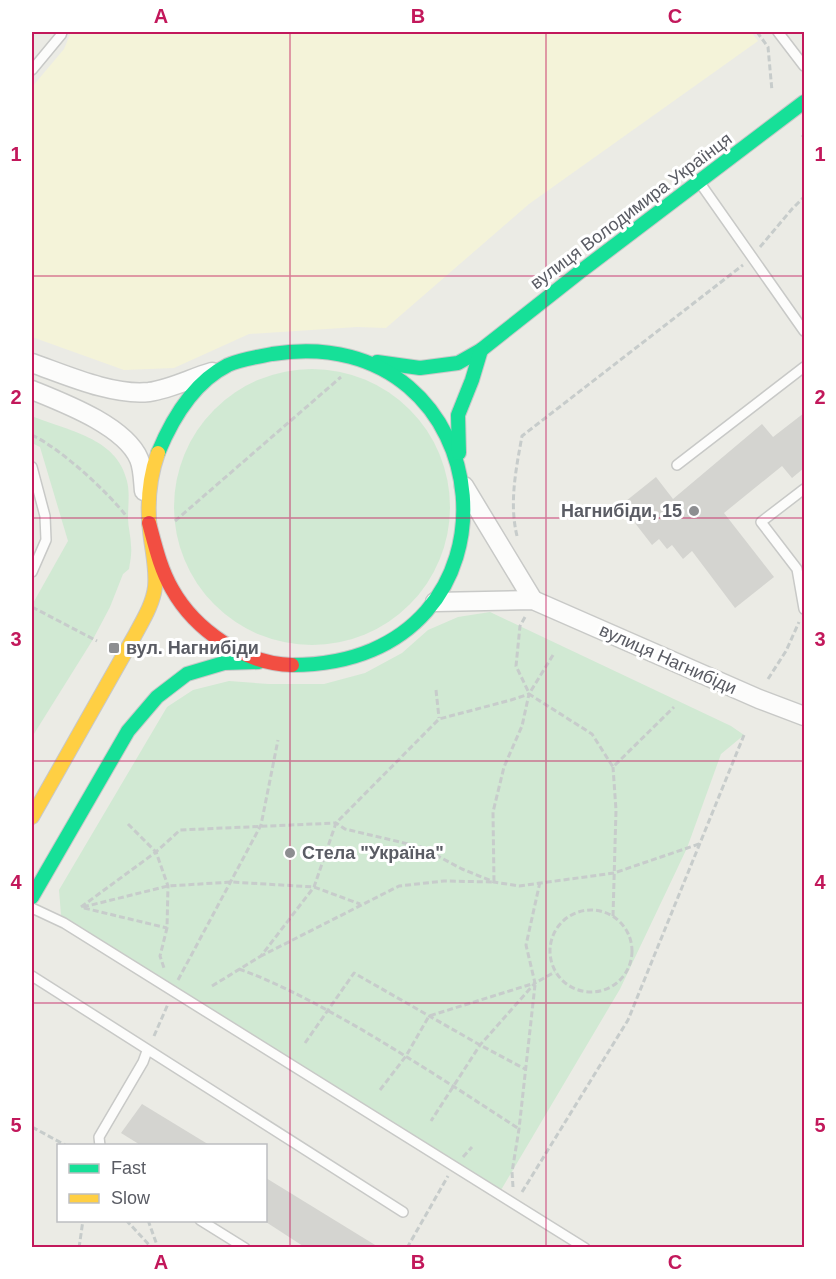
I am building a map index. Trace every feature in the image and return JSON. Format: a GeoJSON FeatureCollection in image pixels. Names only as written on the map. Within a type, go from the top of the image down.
{"type":"FeatureCollection","features":[{"type":"Feature","properties":{"kind":"street","name":"вулиця Володимира Українця"},"geometry":{"type":"LineString","coordinates":[[32,817],[136,632],[153,596],[154,569],[148,503],[153,472],[163,441],[194,393],[222,369],[238,360],[292,350],[326,350],[365,360],[420,368],[458,363],[481,350],[804,102]]}},
{"type":"Feature","properties":{"kind":"street","name":"вулиця Володимира Українця"},"geometry":{"type":"LineString","coordinates":[[32,897],[128,731],[157,698],[187,674],[224,663],[267,662],[290,666],[332,664],[371,653],[406,632],[435,602],[455,566],[465,527],[458,415],[481,350]]}},
{"type":"Feature","properties":{"kind":"street","name":"вулиця Володимира Українця"},"geometry":{"type":"LineString","coordinates":[[365,360],[391,373],[418,394],[440,421],[456,452],[464,486]]}},
{"type":"Feature","properties":{"kind":"street"},"geometry":{"type":"LineString","coordinates":[[32,363],[96,385],[149,392],[222,369]]}},
{"type":"Feature","properties":{"kind":"street"},"geometry":{"type":"LineString","coordinates":[[32,390],[96,420],[124,438],[140,460],[149,524]]}},
{"type":"Feature","properties":{"kind":"street"},"geometry":{"type":"LineString","coordinates":[[464,486],[533,600]]}},
{"type":"Feature","properties":{"kind":"street","name":"вулиця Володимира Українця"},"geometry":{"type":"LineString","coordinates":[[149,524],[163,574],[179,600],[207,630],[236,649],[267,662]]}},
{"type":"Feature","properties":{"kind":"street","name":"вулиця Нагнибіди"},"geometry":{"type":"LineString","coordinates":[[435,602],[533,600],[759,699],[804,716]]}},
{"type":"Feature","properties":{"kind":"lane"},"geometry":{"type":"LineString","coordinates":[[32,70],[62,32]]}},
{"type":"Feature","properties":{"kind":"lane"},"geometry":{"type":"LineString","coordinates":[[778,32],[804,66]]}},
{"type":"Feature","properties":{"kind":"lane"},"geometry":{"type":"LineString","coordinates":[[699,182],[804,331]]}},
{"type":"Feature","properties":{"kind":"lane"},"geometry":{"type":"LineString","coordinates":[[677,465],[804,368]]}},
{"type":"Feature","properties":{"kind":"lane"},"geometry":{"type":"LineString","coordinates":[[32,467],[45,516],[46,540],[32,572]]}},
{"type":"Feature","properties":{"kind":"lane"},"geometry":{"type":"LineString","coordinates":[[804,489],[761,522],[797,569],[804,609]]}},
{"type":"Feature","properties":{"kind":"lane"},"geometry":{"type":"LineString","coordinates":[[32,908],[64,923],[585,1248]]}},
{"type":"Feature","properties":{"kind":"lane"},"geometry":{"type":"LineString","coordinates":[[32,976],[403,1212]]}},
{"type":"Feature","properties":{"kind":"lane"},"geometry":{"type":"LineString","coordinates":[[100,1144],[99,1137],[143,1062],[147,1051]]}},
{"type":"Feature","properties":{"kind":"lane"},"geometry":{"type":"LineString","coordinates":[[202,1222],[245,1248]]}},
{"type":"Feature","properties":{"kind":"path"},"geometry":{"type":"LineString","coordinates":[[757,32],[768,46],[772,91]]}},
{"type":"Feature","properties":{"kind":"path"},"geometry":{"type":"LineString","coordinates":[[518,538],[512,518],[516,469],[522,436],[752,258],[804,197]]}},
{"type":"Feature","properties":{"kind":"path"},"geometry":{"type":"LineString","coordinates":[[176,521],[346,373]]}},
{"type":"Feature","properties":{"kind":"path"},"geometry":{"type":"LineString","coordinates":[[32,435],[48,443],[115,502],[128,518]]}},
{"type":"Feature","properties":{"kind":"path"},"geometry":{"type":"LineString","coordinates":[[533,600],[520,626],[516,666],[530,694],[592,734],[613,766],[616,810],[613,916]]}},
{"type":"Feature","properties":{"kind":"path"},"geometry":{"type":"LineString","coordinates":[[32,607],[97,641]]}},
{"type":"Feature","properties":{"kind":"path"},"geometry":{"type":"LineString","coordinates":[[768,678],[786,651],[804,609]]}},
{"type":"Feature","properties":{"kind":"path"},"geometry":{"type":"LineString","coordinates":[[494,882],[493,813],[504,766],[522,726],[530,694],[553,655]]}},
{"type":"Feature","properties":{"kind":"path"},"geometry":{"type":"LineString","coordinates":[[436,690],[440,719]]}},
{"type":"Feature","properties":{"kind":"path"},"geometry":{"type":"LineString","coordinates":[[261,956],[314,887],[336,823],[440,719],[530,694]]}},
{"type":"Feature","properties":{"kind":"path"},"geometry":{"type":"LineString","coordinates":[[613,766],[674,707]]}},
{"type":"Feature","properties":{"kind":"path"},"geometry":{"type":"LineString","coordinates":[[514,1203],[628,1020],[744,735]]}},
{"type":"Feature","properties":{"kind":"path"},"geometry":{"type":"LineString","coordinates":[[147,1051],[173,991],[261,825],[278,740]]}},
{"type":"Feature","properties":{"kind":"path"},"geometry":{"type":"LineString","coordinates":[[81,908],[156,852],[180,830],[336,823],[345,828],[421,848],[494,882]]}},
{"type":"Feature","properties":{"kind":"path"},"geometry":{"type":"LineString","coordinates":[[128,824],[156,852],[168,886],[167,928],[160,956],[173,991]]}},
{"type":"Feature","properties":{"kind":"path"},"geometry":{"type":"LineString","coordinates":[[212,986],[261,956],[399,886],[444,881],[494,882],[519,886],[614,873],[699,844]]}},
{"type":"Feature","properties":{"kind":"path"},"geometry":{"type":"LineString","coordinates":[[81,908],[168,886],[232,882],[314,887],[360,904]]}},
{"type":"Feature","properties":{"kind":"path"},"geometry":{"type":"LineString","coordinates":[[512,1172],[535,983],[526,945],[540,882]]}},
{"type":"Feature","properties":{"kind":"path"},"geometry":{"type":"LineString","coordinates":[[81,908],[167,928]]}},
{"type":"Feature","properties":{"kind":"path"},"geometry":{"type":"LineString","coordinates":[[586,910],[600,911],[613,916],[623,925],[632,950],[630,963],[619,980],[602,990],[589,992],[575,989],[555,972],[550,959],[550,946],[554,932],[562,921],[573,913],[586,910]]}},
{"type":"Feature","properties":{"kind":"path"},"geometry":{"type":"LineString","coordinates":[[239,969],[273,981],[328,1011],[406,1056],[519,1129]]}},
{"type":"Feature","properties":{"kind":"path"},"geometry":{"type":"LineString","coordinates":[[380,1090],[406,1056],[429,1016],[535,983],[555,972]]}},
{"type":"Feature","properties":{"kind":"path"},"geometry":{"type":"LineString","coordinates":[[305,1042],[354,974],[525,1068]]}},
{"type":"Feature","properties":{"kind":"path"},"geometry":{"type":"LineString","coordinates":[[431,1121],[480,1045],[535,983]]}},
{"type":"Feature","properties":{"kind":"path"},"geometry":{"type":"LineString","coordinates":[[32,1127],[63,1144]]}},
{"type":"Feature","properties":{"kind":"path"},"geometry":{"type":"LineString","coordinates":[[407,1248],[453,1167],[472,1148]]}},
{"type":"Feature","properties":{"kind":"path"},"geometry":{"type":"LineString","coordinates":[[79,1248],[83,1222]]}},
{"type":"Feature","properties":{"kind":"path"},"geometry":{"type":"LineString","coordinates":[[127,1222],[152,1248]]}},
{"type":"Feature","properties":{"kind":"path"},"geometry":{"type":"LineString","coordinates":[[148,1222],[158,1248]]}},
{"type":"Feature","properties":{"kind":"shaded area"},"geometry":{"type":"Polygon","coordinates":[[[326,369],[365,379],[377,385],[400,400],[419,419],[440,454],[448,480],[450,507],[448,534],[440,560],[427,584],[410,605],[389,622],[365,635],[326,645],[298,645],[259,635],[247,629],[224,614],[205,595],[184,560],[176,534],[174,493],[184,454],[190,442],[205,419],[224,400],[259,379],[285,371],[326,369]]]}},
{"type":"Feature","properties":{"kind":"shaded area"},"geometry":{"type":"Polygon","coordinates":[[[32,416],[89,438],[113,454],[121,466],[128,486],[131,552],[129,569],[123,574],[110,607],[92,641],[32,737],[32,605],[68,541],[40,447],[32,443],[32,416]]]}},
{"type":"Feature","properties":{"kind":"shaded area"},"geometry":{"type":"Polygon","coordinates":[[[490,612],[731,726],[744,735],[721,754],[687,848],[620,989],[501,1190],[61,915],[59,890],[167,707],[193,690],[229,681],[324,684],[365,673],[402,653],[428,630],[458,617],[490,612]]]}},
{"type":"Feature","properties":{"kind":"sand"},"geometry":{"type":"Polygon","coordinates":[[[71,32],[751,32],[758,41],[529,204],[386,328],[357,327],[249,334],[174,368],[124,370],[32,337],[32,87],[64,49],[71,32]]]}},
{"type":"Feature","properties":{"kind":"building","name":"Нагнибіди, 15"},"geometry":{"type":"Polygon","coordinates":[[[804,413],[804,468],[792,478],[782,466],[724,513],[774,577],[735,608],[692,551],[683,559],[672,545],[667,549],[659,539],[652,545],[621,505],[656,477],[673,499],[762,424],[773,437],[804,413]]]}},
{"type":"Feature","properties":{"kind":"building"},"geometry":{"type":"Polygon","coordinates":[[[142,1104],[208,1144],[139,1144],[121,1133],[142,1104]]]}},
{"type":"Feature","properties":{"kind":"building"},"geometry":{"type":"Polygon","coordinates":[[[267,1179],[380,1248],[306,1248],[266,1222],[267,1179]]]}},
{"type":"Feature","properties":{"kind":"traffic: fast"},"geometry":{"type":"LineString","coordinates":[[377,362],[420,368],[458,363],[481,350],[804,102]]}},
{"type":"Feature","properties":{"kind":"traffic: fast"},"geometry":{"type":"LineString","coordinates":[[459,453],[458,415],[481,350]]}},
{"type":"Feature","properties":{"kind":"traffic: fast"},"geometry":{"type":"LineString","coordinates":[[158,453],[177,415],[205,381],[228,365],[272,354],[350,357],[409,387],[447,436],[463,496],[456,557],[426,611],[372,650],[292,665]]}},
{"type":"Feature","properties":{"kind":"traffic: fast"},"geometry":{"type":"LineString","coordinates":[[32,897],[128,731],[157,697],[187,674],[224,663],[259,662]]}},
{"type":"Feature","properties":{"kind":"traffic: slow"},"geometry":{"type":"LineString","coordinates":[[32,817],[135,635],[152,600],[155,573],[149,501],[158,453]]}},
{"type":"Feature","properties":{"kind":"traffic: jam"},"geometry":{"type":"LineString","coordinates":[[149,523],[158,556],[172,589],[182,604],[207,631],[239,651],[256,658],[292,665]]}},
{"type":"Feature","properties":{"kind":"place","name":"Нагнибіди, 15"},"geometry":{"type":"Point","coordinates":[694,511]}},
{"type":"Feature","properties":{"kind":"place","name":"вул. Нагнибіди"},"geometry":{"type":"Point","coordinates":[114,648]}},
{"type":"Feature","properties":{"kind":"place","name":"Стела \"Україна\""},"geometry":{"type":"Point","coordinates":[290,853]}}]}
